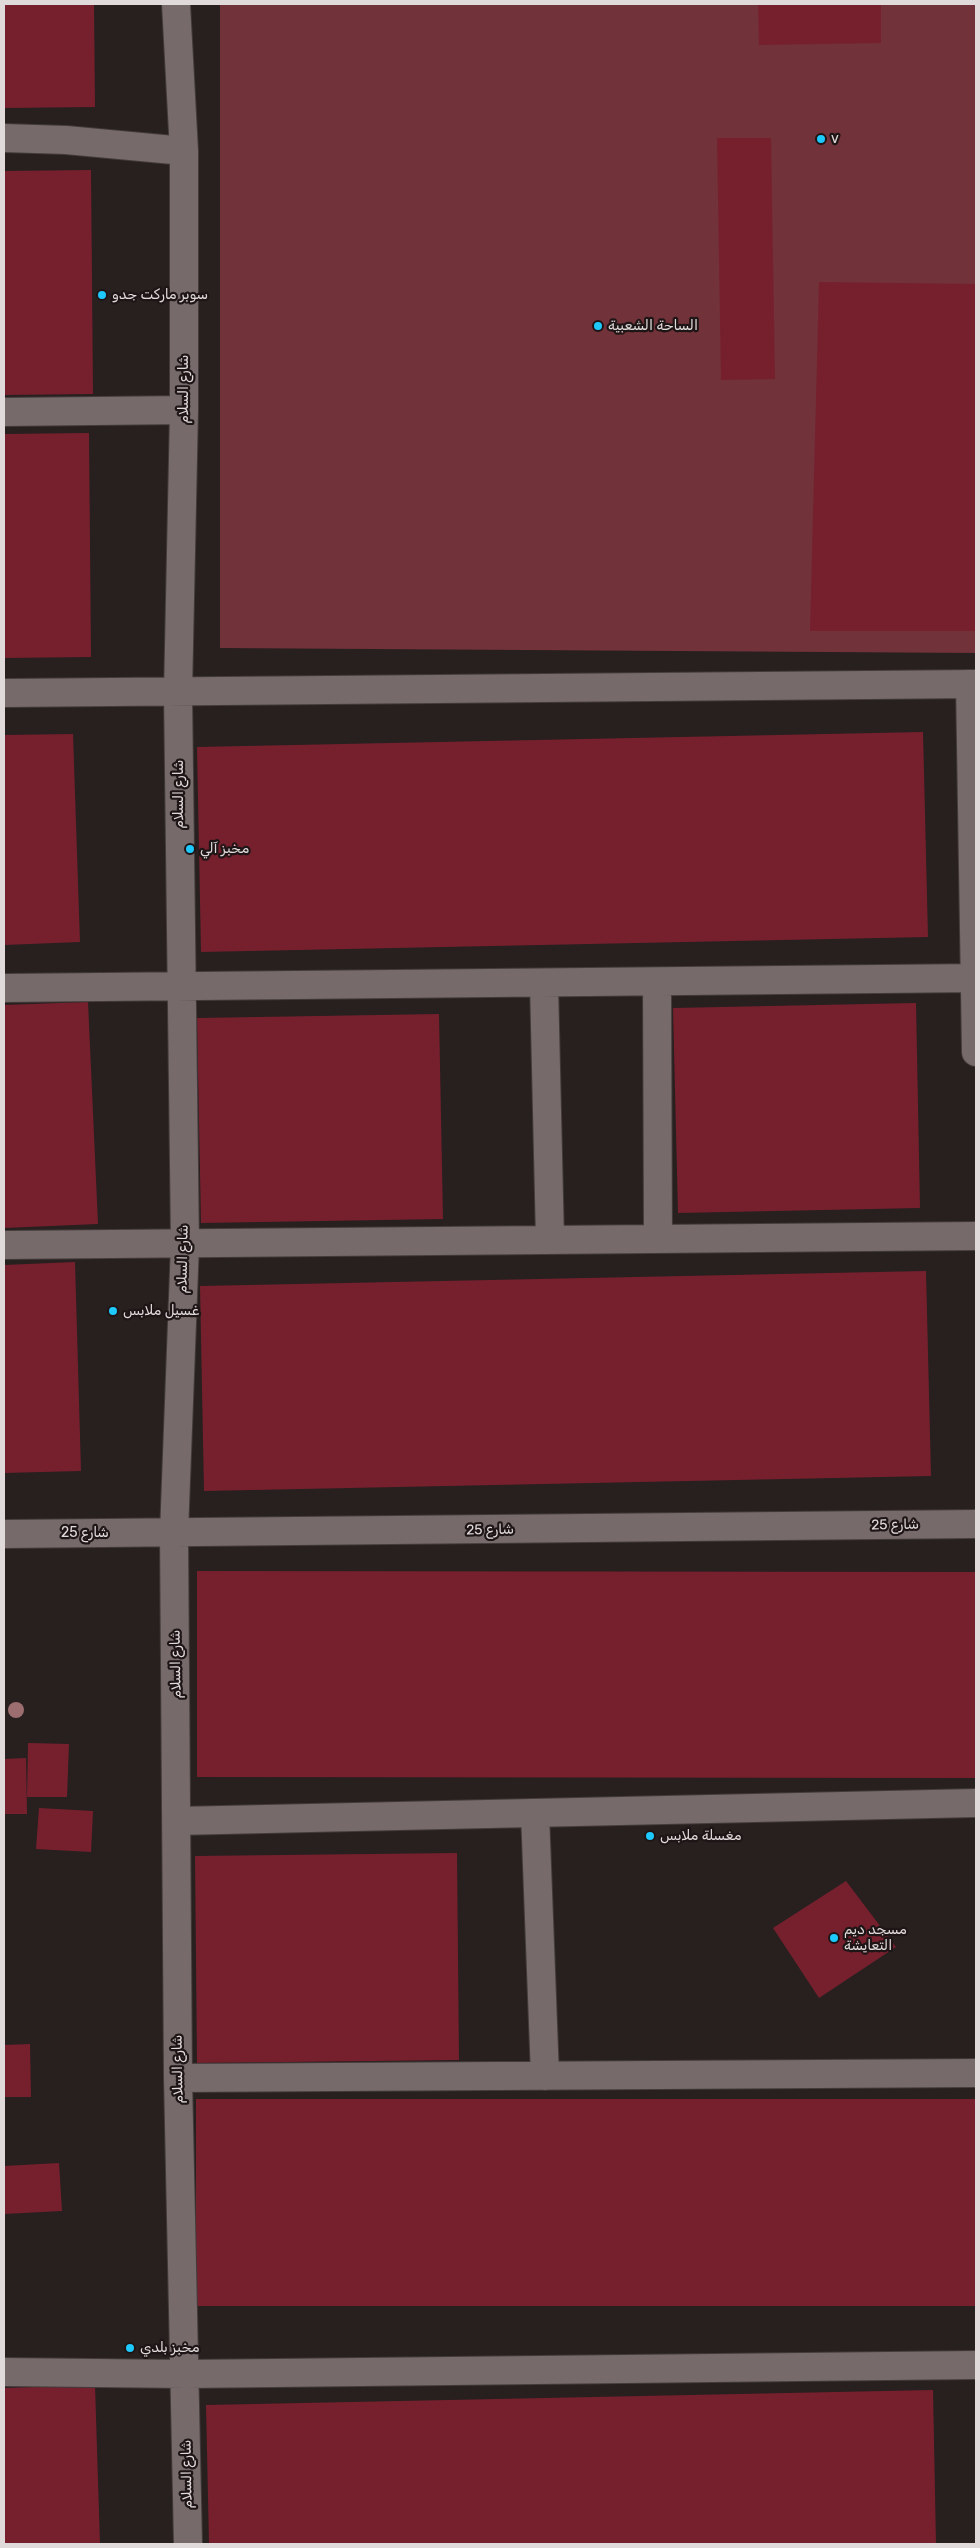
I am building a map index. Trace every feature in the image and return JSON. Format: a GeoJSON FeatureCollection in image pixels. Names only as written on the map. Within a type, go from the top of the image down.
{"type":"FeatureCollection","features":[{"type":"Feature","properties":{"kind":"street","name":"شارع السلام"},"geometry":{"type":"LineString","coordinates":[[176,4],[184,151],[184,410],[178,693],[180,987],[185,1244],[174,1533],[178,2078],[186,2374],[188,2544]]}},
{"type":"Feature","properties":{"kind":"street"},"geometry":{"type":"LineString","coordinates":[[4,138],[66,140],[184,151]]}},
{"type":"Feature","properties":{"kind":"street"},"geometry":{"type":"LineString","coordinates":[[4,412],[184,410]]}},
{"type":"Feature","properties":{"kind":"street"},"geometry":{"type":"LineString","coordinates":[[4,693],[178,693],[973,684],[976,1052]]}},
{"type":"Feature","properties":{"kind":"street"},"geometry":{"type":"LineString","coordinates":[[4,988],[976,978]]}},
{"type":"Feature","properties":{"kind":"street"},"geometry":{"type":"LineString","coordinates":[[657,982],[658,1239]]}},
{"type":"Feature","properties":{"kind":"street"},"geometry":{"type":"LineString","coordinates":[[544,983],[550,1240]]}},
{"type":"Feature","properties":{"kind":"street"},"geometry":{"type":"LineString","coordinates":[[4,1245],[976,1236]]}},
{"type":"Feature","properties":{"kind":"street","name":"شارع 25"},"geometry":{"type":"LineString","coordinates":[[4,1534],[976,1524]]}},
{"type":"Feature","properties":{"kind":"street"},"geometry":{"type":"LineString","coordinates":[[177,1821],[976,1803]]}},
{"type":"Feature","properties":{"kind":"street"},"geometry":{"type":"LineString","coordinates":[[535,1813],[545,2076]]}},
{"type":"Feature","properties":{"kind":"street"},"geometry":{"type":"LineString","coordinates":[[178,2078],[976,2073]]}},
{"type":"Feature","properties":{"kind":"street"},"geometry":{"type":"LineString","coordinates":[[4,2372],[186,2374],[976,2365]]}},
{"type":"Feature","properties":{"kind":"shaded area","name":"الساحة الشعبية"},"geometry":{"type":"Polygon","coordinates":[[[220,4],[976,4],[976,653],[220,648],[220,4]]]}},
{"type":"Feature","properties":{"kind":"building"},"geometry":{"type":"Polygon","coordinates":[[[4,4],[94,4],[95,107],[4,108],[4,4]]]}},
{"type":"Feature","properties":{"kind":"building"},"geometry":{"type":"Polygon","coordinates":[[[758,4],[881,4],[881,43],[759,45],[758,4]]]}},
{"type":"Feature","properties":{"kind":"building"},"geometry":{"type":"Polygon","coordinates":[[[717,138],[771,138],[775,379],[721,380],[717,138]]]}},
{"type":"Feature","properties":{"kind":"building"},"geometry":{"type":"Polygon","coordinates":[[[91,170],[93,394],[4,395],[4,171],[91,170]]]}},
{"type":"Feature","properties":{"kind":"building"},"geometry":{"type":"Polygon","coordinates":[[[819,282],[976,284],[976,631],[810,631],[819,282]]]}},
{"type":"Feature","properties":{"kind":"building"},"geometry":{"type":"Polygon","coordinates":[[[89,433],[91,657],[4,658],[4,434],[89,433]]]}},
{"type":"Feature","properties":{"kind":"building"},"geometry":{"type":"Polygon","coordinates":[[[923,732],[928,937],[201,952],[197,747],[923,732]]]}},
{"type":"Feature","properties":{"kind":"building"},"geometry":{"type":"Polygon","coordinates":[[[73,734],[80,942],[4,945],[4,735],[73,734]]]}},
{"type":"Feature","properties":{"kind":"building"},"geometry":{"type":"Polygon","coordinates":[[[88,1002],[98,1224],[4,1228],[4,1005],[88,1002]]]}},
{"type":"Feature","properties":{"kind":"building"},"geometry":{"type":"Polygon","coordinates":[[[916,1003],[920,1208],[678,1213],[673,1008],[916,1003]]]}},
{"type":"Feature","properties":{"kind":"building"},"geometry":{"type":"Polygon","coordinates":[[[439,1014],[443,1219],[201,1223],[197,1018],[439,1014]]]}},
{"type":"Feature","properties":{"kind":"building"},"geometry":{"type":"Polygon","coordinates":[[[75,1262],[81,1471],[4,1473],[4,1265],[75,1262]]]}},
{"type":"Feature","properties":{"kind":"building"},"geometry":{"type":"Polygon","coordinates":[[[926,1271],[931,1476],[204,1491],[200,1286],[926,1271]]]}},
{"type":"Feature","properties":{"kind":"building"},"geometry":{"type":"Polygon","coordinates":[[[197,1571],[976,1572],[976,1778],[197,1777],[197,1571]]]}},
{"type":"Feature","properties":{"kind":"building"},"geometry":{"type":"Polygon","coordinates":[[[28,1743],[69,1744],[67,1797],[27,1797],[28,1743]]]}},
{"type":"Feature","properties":{"kind":"building"},"geometry":{"type":"Polygon","coordinates":[[[26,1758],[27,1814],[4,1814],[4,1759],[26,1758]]]}},
{"type":"Feature","properties":{"kind":"building"},"geometry":{"type":"Polygon","coordinates":[[[39,1808],[93,1811],[91,1852],[36,1849],[39,1808]]]}},
{"type":"Feature","properties":{"kind":"building"},"geometry":{"type":"Polygon","coordinates":[[[457,1853],[459,2060],[197,2063],[195,1856],[457,1853]]]}},
{"type":"Feature","properties":{"kind":"building","name":"مسجد ديم التعايشة"},"geometry":{"type":"Polygon","coordinates":[[[846,1881],[896,1947],[819,1998],[773,1928],[846,1881]]]}},
{"type":"Feature","properties":{"kind":"building"},"geometry":{"type":"Polygon","coordinates":[[[30,2044],[31,2097],[4,2097],[4,2045],[30,2044]]]}},
{"type":"Feature","properties":{"kind":"building"},"geometry":{"type":"Polygon","coordinates":[[[196,2099],[976,2099],[976,2306],[196,2306],[196,2099]]]}},
{"type":"Feature","properties":{"kind":"building"},"geometry":{"type":"Polygon","coordinates":[[[59,2163],[62,2211],[4,2214],[4,2166],[59,2163]]]}},
{"type":"Feature","properties":{"kind":"building"},"geometry":{"type":"Polygon","coordinates":[[[95,2385],[100,2544],[4,2544],[4,2388],[95,2385]]]}},
{"type":"Feature","properties":{"kind":"building"},"geometry":{"type":"Polygon","coordinates":[[[933,2390],[936,2544],[209,2544],[206,2405],[933,2390]]]}},
{"type":"Feature","properties":{"kind":"place","name":"v"},"geometry":{"type":"Point","coordinates":[821,139]}},
{"type":"Feature","properties":{"kind":"place","name":"سوبر ماركت جدو"},"geometry":{"type":"Point","coordinates":[102,295]}},
{"type":"Feature","properties":{"kind":"place","name":"الساحة الشعبية"},"geometry":{"type":"Point","coordinates":[598,326]}},
{"type":"Feature","properties":{"kind":"place","name":"مخبز آلي"},"geometry":{"type":"Point","coordinates":[190,849]}},
{"type":"Feature","properties":{"kind":"place","name":"غسيل ملابس"},"geometry":{"type":"Point","coordinates":[113,1311]}},
{"type":"Feature","properties":{"kind":"place","name":"مغسلة ملابس"},"geometry":{"type":"Point","coordinates":[650,1836]}},
{"type":"Feature","properties":{"kind":"place","name":"مسجد ديم التعايشة"},"geometry":{"type":"Point","coordinates":[834,1938]}},
{"type":"Feature","properties":{"kind":"place","name":"مخبز بلدي"},"geometry":{"type":"Point","coordinates":[130,2348]}}]}
